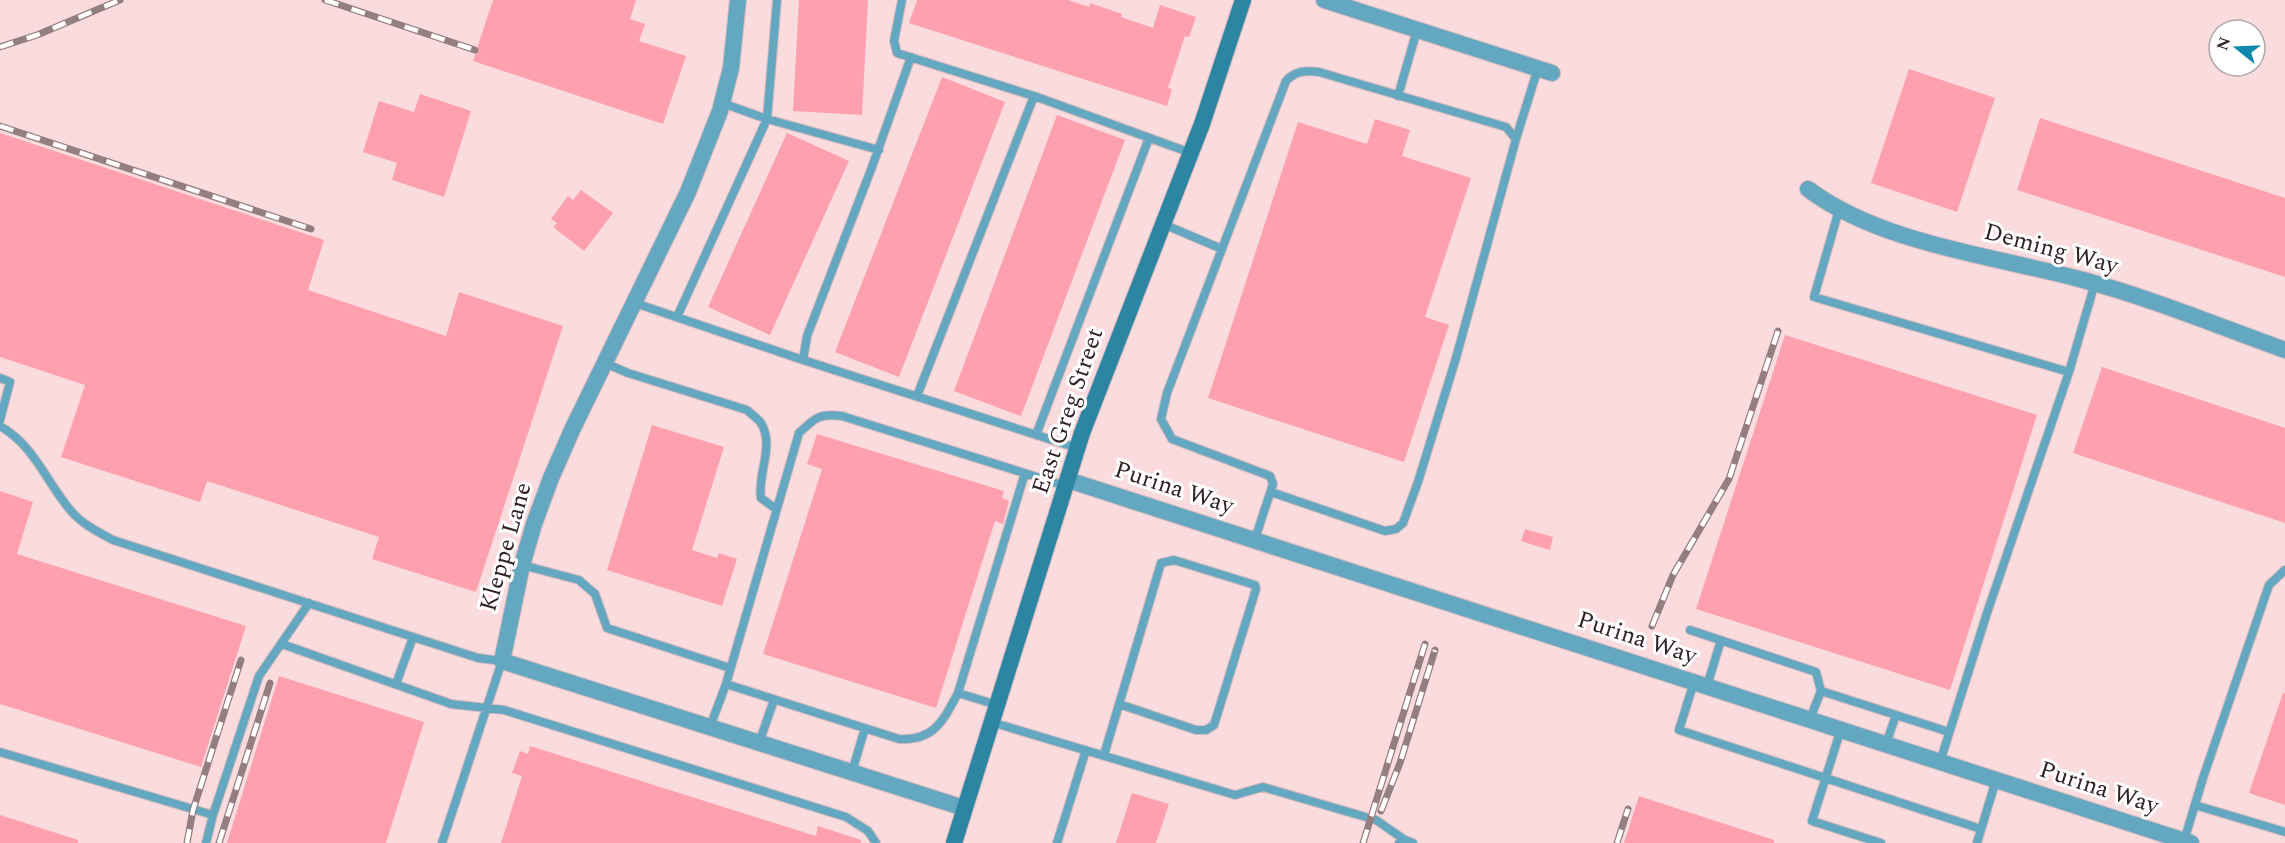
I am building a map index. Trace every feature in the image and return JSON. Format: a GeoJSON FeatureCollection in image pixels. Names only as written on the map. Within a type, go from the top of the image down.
{"type":"FeatureCollection","features":[{"type":"Feature","properties":{"kind":"main road","name":"East Greg Street"},"geometry":{"type":"LineString","coordinates":[[954,843],[1077,448],[1215,90],[1244,0]]}},
{"type":"Feature","properties":{"kind":"street","name":"Kleppe Lane"},"geometry":{"type":"LineString","coordinates":[[502,661],[522,565],[551,478],[706,151],[723,103],[731,68],[738,0]]}},
{"type":"Feature","properties":{"kind":"street"},"geometry":{"type":"LineString","coordinates":[[1324,0],[1545,70]]}},
{"type":"Feature","properties":{"kind":"street","name":"Deming Way"},"geometry":{"type":"LineString","coordinates":[[1808,189],[1839,210],[1925,241],[2095,283],[2285,350]]}},
{"type":"Feature","properties":{"kind":"street","name":"Purina Way"},"geometry":{"type":"LineString","coordinates":[[1067,483],[1255,539],[2187,842]]}},
{"type":"Feature","properties":{"kind":"street"},"geometry":{"type":"LineString","coordinates":[[502,661],[964,808]]}},
{"type":"Feature","properties":{"kind":"lane"},"geometry":{"type":"LineString","coordinates":[[677,317],[767,118],[777,0]]}},
{"type":"Feature","properties":{"kind":"lane"},"geometry":{"type":"LineString","coordinates":[[902,0],[894,40],[897,53],[1034,96],[1191,153]]}},
{"type":"Feature","properties":{"kind":"lane"},"geometry":{"type":"LineString","coordinates":[[1398,96],[1417,30]]}},
{"type":"Feature","properties":{"kind":"lane"},"geometry":{"type":"LineString","coordinates":[[803,360],[807,336],[879,150],[911,57]]}},
{"type":"Feature","properties":{"kind":"lane"},"geometry":{"type":"LineString","coordinates":[[1255,539],[1273,484],[1270,476],[1172,439],[1161,419],[1167,393],[1288,78],[1297,72],[1308,70],[1319,72],[1506,127],[1516,139]]}},
{"type":"Feature","properties":{"kind":"lane"},"geometry":{"type":"LineString","coordinates":[[1270,492],[1385,531],[1396,529],[1403,523],[1456,358],[1516,139],[1545,70]]}},
{"type":"Feature","properties":{"kind":"lane"},"geometry":{"type":"LineString","coordinates":[[917,396],[1034,96]]}},
{"type":"Feature","properties":{"kind":"lane"},"geometry":{"type":"LineString","coordinates":[[723,103],[879,150]]}},
{"type":"Feature","properties":{"kind":"lane"},"geometry":{"type":"LineString","coordinates":[[1036,435],[1149,138]]}},
{"type":"Feature","properties":{"kind":"lane"},"geometry":{"type":"LineString","coordinates":[[1839,210],[1814,297],[2069,372]]}},
{"type":"Feature","properties":{"kind":"lane"},"geometry":{"type":"LineString","coordinates":[[1163,224],[1222,249]]}},
{"type":"Feature","properties":{"kind":"lane"},"geometry":{"type":"LineString","coordinates":[[1940,762],[1987,613],[2069,372],[2095,283]]}},
{"type":"Feature","properties":{"kind":"lane"},"geometry":{"type":"LineString","coordinates":[[635,303],[1077,448]]}},
{"type":"Feature","properties":{"kind":"lane"},"geometry":{"type":"LineString","coordinates":[[605,363],[628,373],[747,410],[760,423],[767,439],[759,486],[761,498],[776,509]]}},
{"type":"Feature","properties":{"kind":"lane"},"geometry":{"type":"LineString","coordinates":[[0,378],[10,381],[0,420]]}},
{"type":"Feature","properties":{"kind":"lane"},"geometry":{"type":"LineString","coordinates":[[710,727],[726,684],[799,433],[817,417],[827,414],[842,416],[1025,473],[1067,483]]}},
{"type":"Feature","properties":{"kind":"lane"},"geometry":{"type":"LineString","coordinates":[[0,426],[24,444],[72,513],[90,528],[134,548],[478,658],[502,661],[442,843]]}},
{"type":"Feature","properties":{"kind":"lane"},"geometry":{"type":"LineString","coordinates":[[726,684],[899,739],[912,740],[928,734],[943,722],[958,693],[1025,473]]}},
{"type":"Feature","properties":{"kind":"lane"},"geometry":{"type":"LineString","coordinates":[[1104,755],[1119,704],[1161,563],[1173,560],[1255,585],[1256,589],[1214,725],[1206,730],[1196,730],[1119,704]]}},
{"type":"Feature","properties":{"kind":"lane"},"geometry":{"type":"LineString","coordinates":[[522,565],[579,580],[595,594],[608,628],[730,668]]}},
{"type":"Feature","properties":{"kind":"lane"},"geometry":{"type":"LineString","coordinates":[[2187,842],[2195,806],[2269,585],[2285,570]]}},
{"type":"Feature","properties":{"kind":"lane"},"geometry":{"type":"LineString","coordinates":[[206,843],[259,676],[309,603]]}},
{"type":"Feature","properties":{"kind":"lane"},"geometry":{"type":"LineString","coordinates":[[1690,630],[1816,672],[1821,691],[1810,719]]}},
{"type":"Feature","properties":{"kind":"lane"},"geometry":{"type":"LineString","coordinates":[[396,684],[413,637]]}},
{"type":"Feature","properties":{"kind":"lane"},"geometry":{"type":"LineString","coordinates":[[1721,640],[1679,730],[1981,830]]}},
{"type":"Feature","properties":{"kind":"lane"},"geometry":{"type":"LineString","coordinates":[[282,644],[451,704],[488,707],[548,723],[846,817],[868,831],[876,843]]}},
{"type":"Feature","properties":{"kind":"lane"},"geometry":{"type":"LineString","coordinates":[[1821,691],[1949,732]]}},
{"type":"Feature","properties":{"kind":"lane"},"geometry":{"type":"LineString","coordinates":[[958,693],[997,705]]}},
{"type":"Feature","properties":{"kind":"lane"},"geometry":{"type":"LineString","coordinates":[[759,742],[774,700]]}},
{"type":"Feature","properties":{"kind":"lane"},"geometry":{"type":"LineString","coordinates":[[1886,744],[1896,715]]}},
{"type":"Feature","properties":{"kind":"lane"},"geometry":{"type":"LineString","coordinates":[[991,723],[1235,795],[1263,787],[1376,820],[1406,842]]}},
{"type":"Feature","properties":{"kind":"lane"},"geometry":{"type":"LineString","coordinates":[[852,772],[865,728]]}},
{"type":"Feature","properties":{"kind":"lane"},"geometry":{"type":"LineString","coordinates":[[1841,729],[1812,821],[1881,843]]}},
{"type":"Feature","properties":{"kind":"lane"},"geometry":{"type":"LineString","coordinates":[[1057,843],[1086,750]]}},
{"type":"Feature","properties":{"kind":"lane"},"geometry":{"type":"LineString","coordinates":[[0,752],[213,815]]}},
{"type":"Feature","properties":{"kind":"lane"},"geometry":{"type":"LineString","coordinates":[[1977,843],[1996,780]]}},
{"type":"Feature","properties":{"kind":"lane"},"geometry":{"type":"LineString","coordinates":[[2195,806],[2285,832]]}},
{"type":"Feature","properties":{"kind":"building"},"geometry":{"type":"Polygon","coordinates":[[[493,0],[636,0],[630,19],[645,24],[639,41],[686,56],[663,124],[473,61],[493,0]]]}},
{"type":"Feature","properties":{"kind":"building"},"geometry":{"type":"Polygon","coordinates":[[[799,0],[868,0],[862,115],[793,111],[799,0]]]}},
{"type":"Feature","properties":{"kind":"building"},"geometry":{"type":"Polygon","coordinates":[[[917,0],[1068,0],[1089,7],[1090,3],[1153,28],[1160,5],[1196,17],[1189,37],[1185,36],[1168,88],[1172,89],[1167,106],[909,23],[917,0]]]}},
{"type":"Feature","properties":{"kind":"building"},"geometry":{"type":"Polygon","coordinates":[[[1909,69],[1995,98],[1957,212],[1871,183],[1909,69]]]}},
{"type":"Feature","properties":{"kind":"building"},"geometry":{"type":"Polygon","coordinates":[[[942,77],[1005,102],[899,377],[835,352],[942,77]]]}},
{"type":"Feature","properties":{"kind":"building"},"geometry":{"type":"Polygon","coordinates":[[[420,94],[471,111],[444,197],[392,180],[397,163],[363,152],[379,101],[414,112],[420,94]]]}},
{"type":"Feature","properties":{"kind":"building"},"geometry":{"type":"Polygon","coordinates":[[[1057,115],[1125,140],[1021,416],[954,391],[1057,115]]]}},
{"type":"Feature","properties":{"kind":"building"},"geometry":{"type":"Polygon","coordinates":[[[2040,118],[2285,198],[2285,277],[2017,190],[2040,118]]]}},
{"type":"Feature","properties":{"kind":"building"},"geometry":{"type":"Polygon","coordinates":[[[1375,119],[1410,130],[1402,156],[1471,178],[1425,317],[1449,325],[1404,462],[1208,398],[1298,122],[1367,144],[1375,119]]]}},
{"type":"Feature","properties":{"kind":"building"},"geometry":{"type":"Polygon","coordinates":[[[0,133],[324,240],[308,290],[446,336],[459,292],[563,326],[476,592],[372,559],[379,537],[207,481],[200,502],[61,457],[85,385],[0,357],[0,133]]]}},
{"type":"Feature","properties":{"kind":"building"},"geometry":{"type":"Polygon","coordinates":[[[787,133],[849,161],[770,335],[708,307],[787,133]]]}},
{"type":"Feature","properties":{"kind":"building"},"geometry":{"type":"Polygon","coordinates":[[[581,190],[613,213],[584,251],[553,227],[557,223],[551,219],[568,196],[573,200],[581,190]]]}},
{"type":"Feature","properties":{"kind":"building"},"geometry":{"type":"Polygon","coordinates":[[[1785,335],[2037,415],[1950,690],[1696,609],[1785,335]]]}},
{"type":"Feature","properties":{"kind":"building"},"geometry":{"type":"Polygon","coordinates":[[[2102,367],[2285,428],[2285,523],[2073,453],[2102,367]]]}},
{"type":"Feature","properties":{"kind":"building"},"geometry":{"type":"Polygon","coordinates":[[[652,425],[724,447],[692,550],[717,558],[719,553],[737,559],[722,606],[607,570],[652,425]]]}},
{"type":"Feature","properties":{"kind":"building"},"geometry":{"type":"Polygon","coordinates":[[[817,434],[1004,491],[1002,498],[1009,501],[1003,524],[995,521],[936,708],[763,654],[822,469],[807,464],[817,434]]]}},
{"type":"Feature","properties":{"kind":"building"},"geometry":{"type":"Polygon","coordinates":[[[0,491],[33,502],[17,554],[246,626],[201,767],[0,704],[0,491]]]}},
{"type":"Feature","properties":{"kind":"building"},"geometry":{"type":"Polygon","coordinates":[[[1525,529],[1553,537],[1550,550],[1521,541],[1525,529]]]}},
{"type":"Feature","properties":{"kind":"building"},"geometry":{"type":"Polygon","coordinates":[[[279,676],[424,722],[386,843],[227,843],[279,676]]]}},
{"type":"Feature","properties":{"kind":"building"},"geometry":{"type":"Polygon","coordinates":[[[2283,693],[2285,693],[2285,805],[2249,793],[2283,693]]]}},
{"type":"Feature","properties":{"kind":"building"},"geometry":{"type":"Polygon","coordinates":[[[530,746],[816,836],[818,826],[861,840],[861,843],[501,843],[522,776],[512,773],[520,751],[528,754],[530,746]]]}},
{"type":"Feature","properties":{"kind":"building"},"geometry":{"type":"Polygon","coordinates":[[[1132,793],[1169,804],[1156,843],[1116,843],[1132,793]]]}},
{"type":"Feature","properties":{"kind":"building"},"geometry":{"type":"Polygon","coordinates":[[[1639,796],[1774,840],[1774,843],[1624,843],[1639,796]]]}},
{"type":"Feature","properties":{"kind":"building"},"geometry":{"type":"Polygon","coordinates":[[[0,815],[78,840],[78,843],[0,843],[0,815]]]}},
{"type":"Feature","properties":{"kind":"railway"},"geometry":{"type":"LineString","coordinates":[[0,47],[37,35],[120,0]]}},
{"type":"Feature","properties":{"kind":"railway"},"geometry":{"type":"LineString","coordinates":[[325,0],[475,50]]}},
{"type":"Feature","properties":{"kind":"railway"},"geometry":{"type":"LineString","coordinates":[[0,126],[311,229]]}},
{"type":"Feature","properties":{"kind":"railway"},"geometry":{"type":"LineString","coordinates":[[1652,626],[1673,575],[1729,479],[1778,331]]}},
{"type":"Feature","properties":{"kind":"railway"},"geometry":{"type":"LineString","coordinates":[[1363,843],[1425,644]]}},
{"type":"Feature","properties":{"kind":"railway"},"geometry":{"type":"LineString","coordinates":[[1381,811],[1400,763],[1435,650]]}},
{"type":"Feature","properties":{"kind":"railway"},"geometry":{"type":"LineString","coordinates":[[187,843],[193,810],[241,660]]}},
{"type":"Feature","properties":{"kind":"railway"},"geometry":{"type":"LineString","coordinates":[[219,843],[270,683]]}},
{"type":"Feature","properties":{"kind":"railway"},"geometry":{"type":"LineString","coordinates":[[1617,843],[1628,809]]}}]}
